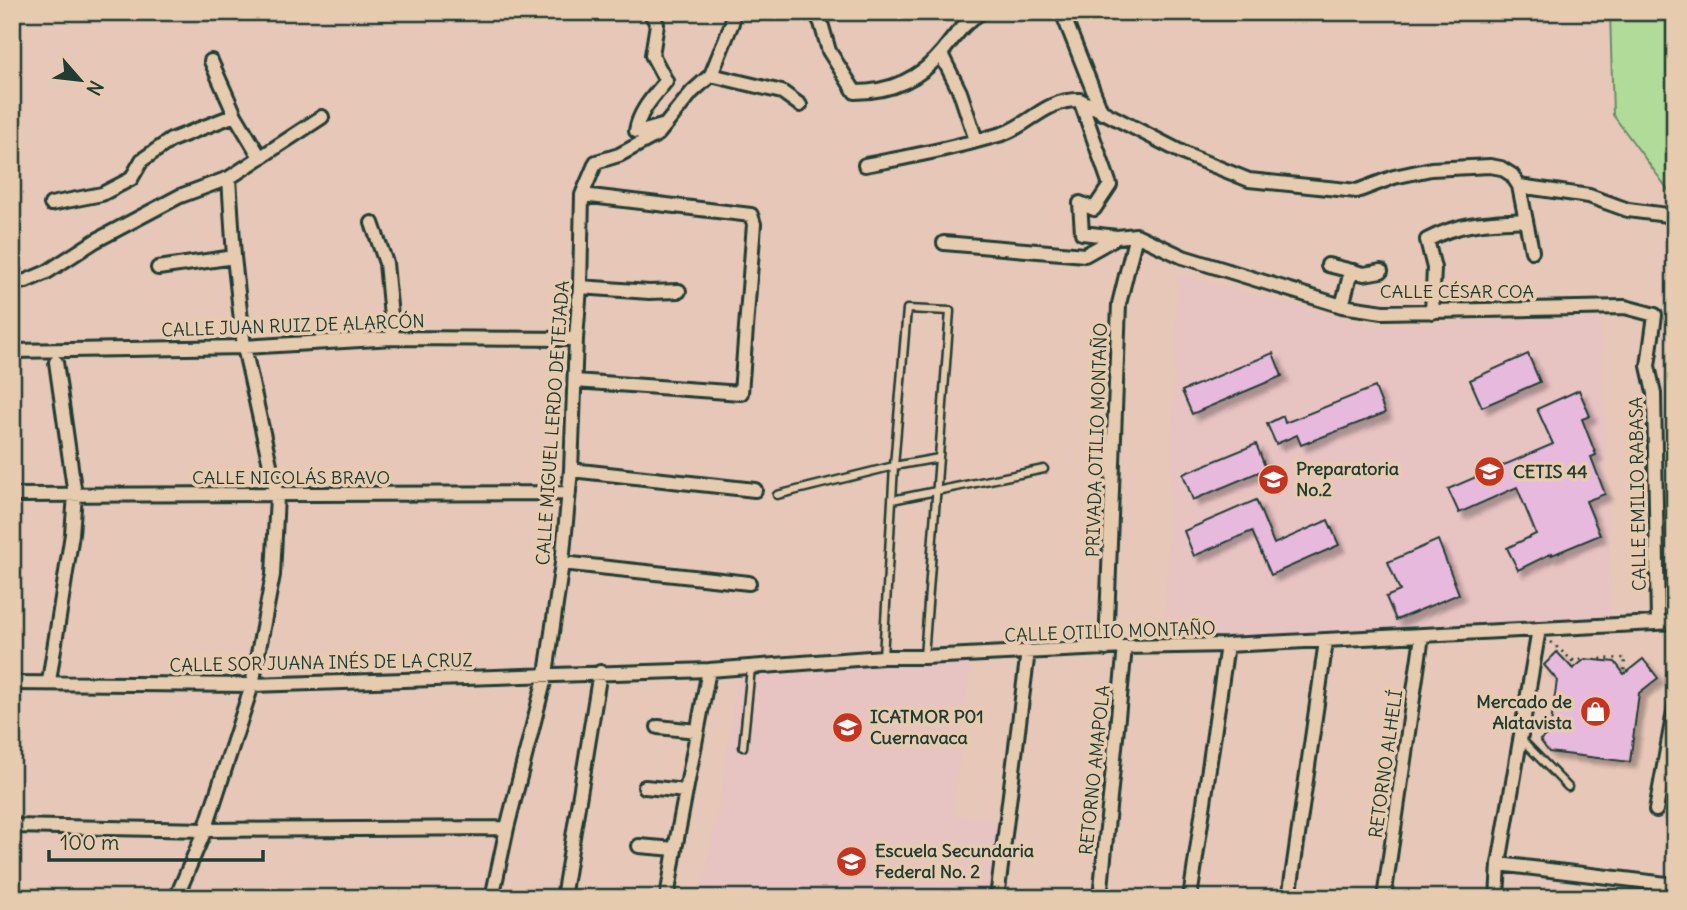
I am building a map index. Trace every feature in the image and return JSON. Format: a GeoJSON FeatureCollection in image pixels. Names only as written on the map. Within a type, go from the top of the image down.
{"type":"FeatureCollection","features":[{"type":"Feature","properties":{"kind":"street"},"geometry":{"type":"LineString","coordinates":[[650,12],[657,24],[652,55],[666,81],[645,108],[636,131],[666,125]]}},
{"type":"Feature","properties":{"kind":"street"},"geometry":{"type":"LineString","coordinates":[[818,17],[829,51],[855,92],[880,90],[909,80],[926,69],[941,54],[966,21],[982,12]]}},
{"type":"Feature","properties":{"kind":"street"},"geometry":{"type":"LineString","coordinates":[[1062,12],[1102,113]]}},
{"type":"Feature","properties":{"kind":"street"},"geometry":{"type":"LineString","coordinates":[[575,381],[741,393],[754,225],[751,215],[582,195],[596,162],[619,155],[658,134],[692,92],[711,75],[734,14]]}},
{"type":"Feature","properties":{"kind":"street"},"geometry":{"type":"LineString","coordinates":[[941,54],[960,93],[976,140]]}},
{"type":"Feature","properties":{"kind":"street"},"geometry":{"type":"LineString","coordinates":[[211,61],[235,115],[260,157]]}},
{"type":"Feature","properties":{"kind":"street"},"geometry":{"type":"LineString","coordinates":[[711,75],[782,92],[800,105]]}},
{"type":"Feature","properties":{"kind":"street"},"geometry":{"type":"LineString","coordinates":[[1080,100],[1110,185],[1094,209],[1080,203],[1082,233],[1118,237],[1136,235]]}},
{"type":"Feature","properties":{"kind":"street"},"geometry":{"type":"LineString","coordinates":[[864,165],[914,156],[1005,133],[1042,110],[1066,101],[1080,100],[1186,155],[1249,180],[1357,191],[1394,177],[1431,169],[1490,166],[1501,168],[1512,175],[1520,186],[1532,251]]}},
{"type":"Feature","properties":{"kind":"street"},"geometry":{"type":"LineString","coordinates":[[51,204],[102,194],[131,179],[142,160],[171,140],[235,115]]}},
{"type":"Feature","properties":{"kind":"street"},"geometry":{"type":"LineString","coordinates":[[12,283],[26,281],[47,272],[95,242],[180,196],[229,178],[322,117]]}},
{"type":"Feature","properties":{"kind":"street"},"geometry":{"type":"LineString","coordinates":[[176,898],[205,830],[252,685],[273,575],[277,496],[244,347],[229,178]]}},
{"type":"Feature","properties":{"kind":"street"},"geometry":{"type":"LineString","coordinates":[[1520,186],[1590,196],[1628,209],[1675,216]]}},
{"type":"Feature","properties":{"kind":"street","name":"CALLE MIGUEL LERDO DE TEJADA"},"geometry":{"type":"LineString","coordinates":[[492,898],[546,674],[562,563],[571,470],[582,195]]}},
{"type":"Feature","properties":{"kind":"street"},"geometry":{"type":"LineString","coordinates":[[1432,312],[1434,268],[1427,240],[1448,229],[1474,222],[1526,220]]}},
{"type":"Feature","properties":{"kind":"street"},"geometry":{"type":"LineString","coordinates":[[373,223],[386,263],[393,338]]}},
{"type":"Feature","properties":{"kind":"street","name":"CALLE CÉSAR COA"},"geometry":{"type":"LineString","coordinates":[[1136,235],[1183,257],[1342,306],[1383,312],[1625,307],[1655,315],[1648,366]]}},
{"type":"Feature","properties":{"kind":"street","name":"PRIVADA OTILIO MONTAÑO"},"geometry":{"type":"LineString","coordinates":[[1106,649],[1119,304],[1136,235]]}},
{"type":"Feature","properties":{"kind":"street"},"geometry":{"type":"LineString","coordinates":[[944,243],[1084,255],[1118,237]]}},
{"type":"Feature","properties":{"kind":"street"},"geometry":{"type":"LineString","coordinates":[[158,268],[234,257]]}},
{"type":"Feature","properties":{"kind":"street"},"geometry":{"type":"LineString","coordinates":[[1328,265],[1364,274],[1381,271]]}},
{"type":"Feature","properties":{"kind":"street"},"geometry":{"type":"LineString","coordinates":[[1342,306],[1349,279],[1354,271]]}},
{"type":"Feature","properties":{"kind":"street"},"geometry":{"type":"LineString","coordinates":[[580,287],[649,292],[679,291]]}},
{"type":"Feature","properties":{"kind":"street","name":"CALLE JUAN RUIZ DE ALARCÓN"},"geometry":{"type":"LineString","coordinates":[[12,351],[244,347],[393,338],[576,339]]}},
{"type":"Feature","properties":{"kind":"street"},"geometry":{"type":"LineString","coordinates":[[50,681],[72,534],[75,495],[56,362]]}},
{"type":"Feature","properties":{"kind":"street","name":"CALLE EMILIO RABASA"},"geometry":{"type":"LineString","coordinates":[[1648,366],[1654,393],[1658,623]]}},
{"type":"Feature","properties":{"kind":"street"},"geometry":{"type":"LineString","coordinates":[[571,470],[755,490]]}},
{"type":"Feature","properties":{"kind":"street","name":"CALLE NICOLÁS BRAVO"},"geometry":{"type":"LineString","coordinates":[[12,495],[569,494]]}},
{"type":"Feature","properties":{"kind":"street"},"geometry":{"type":"LineString","coordinates":[[562,563],[749,583]]}},
{"type":"Feature","properties":{"kind":"street","name":"CALLE OTILIO MONTAÑO"},"geometry":{"type":"LineString","coordinates":[[546,674],[709,670],[883,656],[924,657],[1326,641],[1675,622]]}},
{"type":"Feature","properties":{"kind":"street"},"geometry":{"type":"LineString","coordinates":[[1497,898],[1499,864],[1544,629]]}},
{"type":"Feature","properties":{"kind":"street","name":"RETORNO ALHELÍ"},"geometry":{"type":"LineString","coordinates":[[1384,898],[1422,636]]}},
{"type":"Feature","properties":{"kind":"street"},"geometry":{"type":"LineString","coordinates":[[1289,898],[1326,641]]}},
{"type":"Feature","properties":{"kind":"street"},"geometry":{"type":"LineString","coordinates":[[1190,898],[1227,645]]}},
{"type":"Feature","properties":{"kind":"street","name":"RETORNO AMAPOLA"},"geometry":{"type":"LineString","coordinates":[[1100,898],[1125,647]]}},
{"type":"Feature","properties":{"kind":"street"},"geometry":{"type":"LineString","coordinates":[[997,898],[1028,651]]}},
{"type":"Feature","properties":{"kind":"street"},"geometry":{"type":"LineString","coordinates":[[667,898],[709,670]]}},
{"type":"Feature","properties":{"kind":"street"},"geometry":{"type":"LineString","coordinates":[[563,898],[600,672]]}},
{"type":"Feature","properties":{"kind":"street","name":"CALLE SOR JUANA INÉS DE LA CRUZ"},"geometry":{"type":"LineString","coordinates":[[12,683],[50,681],[252,685],[546,674]]}},
{"type":"Feature","properties":{"kind":"street"},"geometry":{"type":"LineString","coordinates":[[1656,810],[1675,706]]}},
{"type":"Feature","properties":{"kind":"street"},"geometry":{"type":"LineString","coordinates":[[658,727],[697,731]]}},
{"type":"Feature","properties":{"kind":"street"},"geometry":{"type":"LineString","coordinates":[[645,787],[686,791]]}},
{"type":"Feature","properties":{"kind":"street"},"geometry":{"type":"LineString","coordinates":[[12,826],[205,830],[507,828]]}},
{"type":"Feature","properties":{"kind":"street"},"geometry":{"type":"LineString","coordinates":[[639,846],[674,849]]}},
{"type":"Feature","properties":{"kind":"street"},"geometry":{"type":"LineString","coordinates":[[1499,864],[1675,885]]}},
{"type":"Feature","properties":{"kind":"lane"},"geometry":{"type":"LineString","coordinates":[[883,656],[894,466],[907,309],[950,311],[924,657]]}},
{"type":"Feature","properties":{"kind":"lane"},"geometry":{"type":"LineString","coordinates":[[777,495],[894,466],[939,458]]}},
{"type":"Feature","properties":{"kind":"lane"},"geometry":{"type":"LineString","coordinates":[[892,500],[1044,469]]}},
{"type":"Feature","properties":{"kind":"lane"},"geometry":{"type":"LineString","coordinates":[[743,747],[751,668]]}},
{"type":"Feature","properties":{"kind":"lane"},"geometry":{"type":"LineString","coordinates":[[1521,739],[1567,787]]}},
{"type":"Feature","properties":{"kind":"path"},"geometry":{"type":"LineString","coordinates":[[1544,629],[1551,643],[1572,660],[1625,657],[1624,674]]}},
{"type":"Feature","properties":{"kind":"path"},"geometry":{"type":"LineString","coordinates":[[1572,660],[1573,669]]}},
{"type":"Feature","properties":{"kind":"shaded area"},"geometry":{"type":"Polygon","coordinates":[[[1178,275],[1371,326],[1601,317],[1611,618],[1165,642],[1178,275]]]}},
{"type":"Feature","properties":{"kind":"shaded area"},"geometry":{"type":"Polygon","coordinates":[[[970,659],[952,815],[1003,823],[991,898],[701,898],[724,781],[738,673],[970,659]]]}},
{"type":"Feature","properties":{"kind":"green space"},"geometry":{"type":"Polygon","coordinates":[[[1610,12],[1675,12],[1675,199],[1613,115],[1610,12]]]}},
{"type":"Feature","properties":{"kind":"building"},"geometry":{"type":"Polygon","coordinates":[[[1273,353],[1282,376],[1192,414],[1182,391],[1273,353]]]}},
{"type":"Feature","properties":{"kind":"building"},"geometry":{"type":"Polygon","coordinates":[[[1528,354],[1540,382],[1482,407],[1470,380],[1528,354]]]}},
{"type":"Feature","properties":{"kind":"building"},"geometry":{"type":"Polygon","coordinates":[[[1375,387],[1385,413],[1301,445],[1297,435],[1276,444],[1267,424],[1283,416],[1285,423],[1375,387]]]}},
{"type":"Feature","properties":{"kind":"building"},"geometry":{"type":"Polygon","coordinates":[[[1579,390],[1590,416],[1582,419],[1596,455],[1591,457],[1605,494],[1586,501],[1600,535],[1552,553],[1518,570],[1507,548],[1536,534],[1517,487],[1459,513],[1448,489],[1553,444],[1537,409],[1579,390]]]}},
{"type":"Feature","properties":{"kind":"building"},"geometry":{"type":"Polygon","coordinates":[[[1256,444],[1266,469],[1193,500],[1183,474],[1256,444]]]}},
{"type":"Feature","properties":{"kind":"building"},"geometry":{"type":"Polygon","coordinates":[[[1256,500],[1274,544],[1328,520],[1339,545],[1271,575],[1252,531],[1194,556],[1184,531],[1256,500]]]}},
{"type":"Feature","properties":{"kind":"building"},"geometry":{"type":"Polygon","coordinates":[[[1438,540],[1459,594],[1396,620],[1386,597],[1400,591],[1388,562],[1438,540]]]}},
{"type":"Feature","properties":{"kind":"building","name":"Mercado de Alatavista"},"geometry":{"type":"Polygon","coordinates":[[[1557,652],[1573,669],[1585,659],[1615,662],[1624,674],[1643,659],[1658,678],[1639,693],[1630,762],[1549,752],[1540,740],[1550,732],[1557,680],[1544,665],[1557,652]]]}},
{"type":"Feature","properties":{"kind":"place","name":"CETIS 44"},"geometry":{"type":"Point","coordinates":[1490,472]}},
{"type":"Feature","properties":{"kind":"place","name":"Preparatoria No.2"},"geometry":{"type":"Point","coordinates":[1273,479]}},
{"type":"Feature","properties":{"kind":"place","name":"Mercado de Alatavista"},"geometry":{"type":"Point","coordinates":[1595,712]}},
{"type":"Feature","properties":{"kind":"place","name":"ICATMOR P01 Cuernavaca"},"geometry":{"type":"Point","coordinates":[847,727]}},
{"type":"Feature","properties":{"kind":"place","name":"Escuela Secundaria Federal No. 2"},"geometry":{"type":"Point","coordinates":[852,861]}}]}
